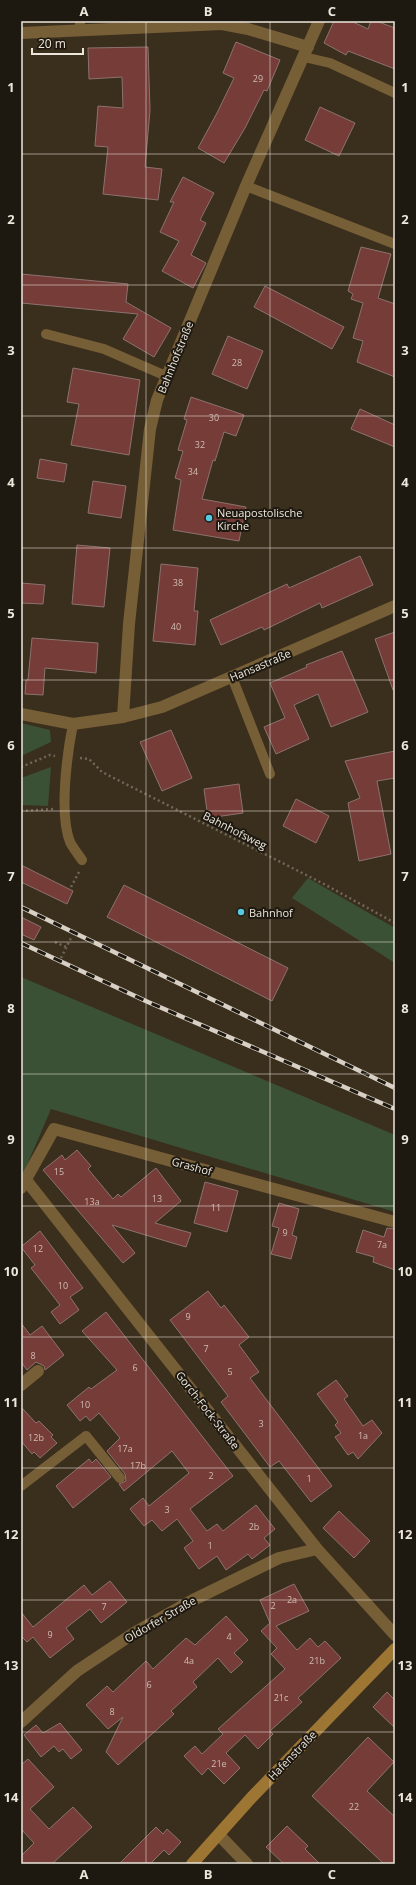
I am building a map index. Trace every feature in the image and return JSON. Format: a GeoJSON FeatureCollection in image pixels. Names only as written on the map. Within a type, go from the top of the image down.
{"type":"FeatureCollection","features":[{"type":"Feature","properties":{"kind":"street","name":"Bahnhofstraße"},"geometry":{"type":"LineString","coordinates":[[123,717],[129,624],[150,429],[157,400],[246,186],[319,21]]}},
{"type":"Feature","properties":{"kind":"street"},"geometry":{"type":"LineString","coordinates":[[21,33],[80,26],[222,24],[248,29],[306,52]]}},
{"type":"Feature","properties":{"kind":"street","name":"Hansastraße"},"geometry":{"type":"LineString","coordinates":[[21,714],[73,724],[123,717],[162,707],[395,606]]}},
{"type":"Feature","properties":{"kind":"street","name":"Grashof"},"geometry":{"type":"LineString","coordinates":[[24,1184],[54,1129],[395,1222]]}},
{"type":"Feature","properties":{"kind":"street","name":"Gorch-Fock-Straße"},"geometry":{"type":"LineString","coordinates":[[24,1184],[317,1549],[395,1635]]}},
{"type":"Feature","properties":{"kind":"street"},"geometry":{"type":"LineString","coordinates":[[21,1385],[38,1371]]}},
{"type":"Feature","properties":{"kind":"street","name":"Oldorfer Straße"},"geometry":{"type":"LineString","coordinates":[[21,1722],[78,1671],[134,1633],[193,1600],[279,1558],[317,1549]]}},
{"type":"Feature","properties":{"kind":"street","name":"Hafenstraße"},"geometry":{"type":"LineString","coordinates":[[192,1864],[252,1797],[395,1649]]}},
{"type":"Feature","properties":{"kind":"street"},"geometry":{"type":"LineString","coordinates":[[218,1835],[247,1864]]}},
{"type":"Feature","properties":{"kind":"lane"},"geometry":{"type":"LineString","coordinates":[[306,52],[395,93]]}},
{"type":"Feature","properties":{"kind":"lane"},"geometry":{"type":"LineString","coordinates":[[246,186],[395,244]]}},
{"type":"Feature","properties":{"kind":"lane"},"geometry":{"type":"LineString","coordinates":[[46,334],[104,350],[166,376]]}},
{"type":"Feature","properties":{"kind":"lane"},"geometry":{"type":"LineString","coordinates":[[232,677],[270,774]]}},
{"type":"Feature","properties":{"kind":"lane"},"geometry":{"type":"LineString","coordinates":[[73,724],[67,756],[65,824],[70,842],[82,860]]}},
{"type":"Feature","properties":{"kind":"lane"},"geometry":{"type":"LineString","coordinates":[[21,1486],[86,1436],[120,1478]]}},
{"type":"Feature","properties":{"kind":"path","name":"Bahnhofsweg"},"geometry":{"type":"LineString","coordinates":[[21,767],[50,755],[89,759],[102,772],[324,884],[395,923]]}},
{"type":"Feature","properties":{"kind":"path"},"geometry":{"type":"LineString","coordinates":[[21,811],[65,809]]}},
{"type":"Feature","properties":{"kind":"path"},"geometry":{"type":"LineString","coordinates":[[61,958],[72,936]]}},
{"type":"Feature","properties":{"kind":"path"},"geometry":{"type":"LineString","coordinates":[[54,942],[66,947]]}},
{"type":"Feature","properties":{"kind":"green space"},"geometry":{"type":"Polygon","coordinates":[[[21,723],[50,730],[51,742],[21,756],[21,723]]]}},
{"type":"Feature","properties":{"kind":"green space"},"geometry":{"type":"Polygon","coordinates":[[[51,767],[48,806],[21,805],[21,778],[51,767]]]}},
{"type":"Feature","properties":{"kind":"green space"},"geometry":{"type":"Polygon","coordinates":[[[308,878],[395,928],[395,963],[292,898],[308,878]]]}},
{"type":"Feature","properties":{"kind":"green space"},"geometry":{"type":"Polygon","coordinates":[[[21,977],[395,1135],[395,1212],[51,1109],[21,1179],[21,977]]]}},
{"type":"Feature","properties":{"kind":"building"},"geometry":{"type":"Polygon","coordinates":[[[334,21],[351,21],[368,29],[371,21],[376,21],[395,28],[395,69],[348,51],[346,55],[324,43],[334,21]]]}},
{"type":"Feature","properties":{"kind":"building"},"geometry":{"type":"Polygon","coordinates":[[[236,42],[280,60],[267,91],[264,90],[245,128],[224,163],[198,148],[234,78],[223,73],[236,42]]]}},
{"type":"Feature","properties":{"kind":"building"},"geometry":{"type":"Polygon","coordinates":[[[148,47],[150,110],[145,167],[162,169],[158,200],[103,194],[108,147],[95,146],[98,106],[123,108],[122,77],[89,79],[88,48],[148,47]]]}},
{"type":"Feature","properties":{"kind":"building"},"geometry":{"type":"Polygon","coordinates":[[[320,107],[355,123],[339,156],[305,140],[320,107]]]}},
{"type":"Feature","properties":{"kind":"building"},"geometry":{"type":"Polygon","coordinates":[[[183,177],[214,193],[200,220],[206,223],[191,255],[206,263],[193,288],[162,271],[179,241],[160,232],[174,202],[170,202],[183,177]]]}},
{"type":"Feature","properties":{"kind":"building"},"geometry":{"type":"Polygon","coordinates":[[[361,247],[391,254],[378,298],[395,304],[395,377],[357,362],[363,341],[353,338],[363,303],[351,299],[353,294],[348,291],[361,247]]]}},
{"type":"Feature","properties":{"kind":"building"},"geometry":{"type":"Polygon","coordinates":[[[21,274],[128,284],[126,302],[171,328],[154,357],[123,339],[138,314],[21,303],[21,274]]]}},
{"type":"Feature","properties":{"kind":"building"},"geometry":{"type":"Polygon","coordinates":[[[265,286],[344,327],[332,349],[254,307],[265,286]]]}},
{"type":"Feature","properties":{"kind":"building"},"geometry":{"type":"Polygon","coordinates":[[[228,336],[263,351],[247,389],[212,374],[228,336]]]}},
{"type":"Feature","properties":{"kind":"building"},"geometry":{"type":"Polygon","coordinates":[[[73,368],[140,380],[129,455],[71,445],[79,404],[67,402],[73,368]]]}},
{"type":"Feature","properties":{"kind":"building"},"geometry":{"type":"Polygon","coordinates":[[[191,397],[244,415],[236,436],[224,432],[215,461],[213,460],[202,499],[246,507],[239,541],[173,530],[181,480],[175,478],[183,451],[178,450],[187,420],[184,419],[191,397]]]}},
{"type":"Feature","properties":{"kind":"building"},"geometry":{"type":"Polygon","coordinates":[[[360,409],[395,425],[395,447],[351,429],[360,409]]]}},
{"type":"Feature","properties":{"kind":"building"},"geometry":{"type":"Polygon","coordinates":[[[40,459],[67,464],[64,482],[37,478],[40,459]]]}},
{"type":"Feature","properties":{"kind":"building"},"geometry":{"type":"Polygon","coordinates":[[[93,481],[126,486],[121,518],[88,513],[93,481]]]}},
{"type":"Feature","properties":{"kind":"building"},"geometry":{"type":"Polygon","coordinates":[[[77,545],[110,548],[104,607],[72,604],[77,545]]]}},
{"type":"Feature","properties":{"kind":"building"},"geometry":{"type":"Polygon","coordinates":[[[360,556],[373,585],[322,608],[320,603],[264,630],[262,627],[221,645],[210,620],[287,584],[289,588],[360,556]]]}},
{"type":"Feature","properties":{"kind":"building"},"geometry":{"type":"Polygon","coordinates":[[[161,564],[198,568],[194,611],[198,611],[195,645],[153,641],[161,564]]]}},
{"type":"Feature","properties":{"kind":"building"},"geometry":{"type":"Polygon","coordinates":[[[21,583],[45,585],[43,604],[21,603],[21,583]]]}},
{"type":"Feature","properties":{"kind":"building"},"geometry":{"type":"Polygon","coordinates":[[[395,632],[395,689],[393,690],[375,639],[395,632]]]}},
{"type":"Feature","properties":{"kind":"building"},"geometry":{"type":"Polygon","coordinates":[[[32,638],[98,643],[96,673],[45,668],[43,695],[25,694],[26,680],[28,680],[32,638]]]}},
{"type":"Feature","properties":{"kind":"building"},"geometry":{"type":"Polygon","coordinates":[[[342,651],[368,712],[331,727],[318,694],[294,705],[309,739],[276,754],[264,727],[285,718],[270,683],[307,667],[306,665],[342,651]]]}},
{"type":"Feature","properties":{"kind":"building"},"geometry":{"type":"Polygon","coordinates":[[[171,730],[192,778],[162,791],[140,742],[171,730]]]}},
{"type":"Feature","properties":{"kind":"building"},"geometry":{"type":"Polygon","coordinates":[[[395,751],[395,778],[377,781],[391,854],[359,861],[348,803],[360,798],[345,761],[395,751]]]}},
{"type":"Feature","properties":{"kind":"building"},"geometry":{"type":"Polygon","coordinates":[[[239,784],[243,813],[208,818],[204,789],[239,784]]]}},
{"type":"Feature","properties":{"kind":"building"},"geometry":{"type":"Polygon","coordinates":[[[296,799],[329,816],[316,843],[283,826],[296,799]]]}},
{"type":"Feature","properties":{"kind":"building"},"geometry":{"type":"Polygon","coordinates":[[[21,865],[73,891],[67,904],[21,882],[21,865]]]}},
{"type":"Feature","properties":{"kind":"building"},"geometry":{"type":"Polygon","coordinates":[[[124,885],[288,968],[272,1001],[107,917],[124,885]]]}},
{"type":"Feature","properties":{"kind":"building"},"geometry":{"type":"Polygon","coordinates":[[[21,917],[41,927],[34,940],[21,934],[21,917]]]}},
{"type":"Feature","properties":{"kind":"building"},"geometry":{"type":"Polygon","coordinates":[[[77,1150],[91,1166],[88,1169],[113,1199],[118,1194],[121,1197],[156,1168],[181,1201],[155,1223],[191,1233],[186,1247],[112,1225],[135,1253],[123,1263],[43,1170],[62,1155],[65,1160],[77,1150]]]}},
{"type":"Feature","properties":{"kind":"building"},"geometry":{"type":"Polygon","coordinates":[[[205,1182],[238,1191],[227,1232],[194,1223],[205,1182]]]}},
{"type":"Feature","properties":{"kind":"building"},"geometry":{"type":"Polygon","coordinates":[[[279,1203],[299,1209],[292,1235],[297,1237],[291,1259],[271,1254],[279,1228],[272,1226],[279,1203]]]}},
{"type":"Feature","properties":{"kind":"building"},"geometry":{"type":"Polygon","coordinates":[[[387,1228],[395,1229],[395,1270],[373,1262],[374,1257],[356,1252],[363,1230],[384,1237],[387,1228]]]}},
{"type":"Feature","properties":{"kind":"building"},"geometry":{"type":"Polygon","coordinates":[[[40,1231],[83,1288],[70,1297],[79,1310],[60,1324],[51,1312],[60,1305],[31,1268],[35,1265],[21,1247],[40,1231]]]}},
{"type":"Feature","properties":{"kind":"building"},"geometry":{"type":"Polygon","coordinates":[[[208,1291],[221,1308],[224,1305],[249,1337],[239,1345],[259,1372],[250,1378],[332,1486],[311,1502],[279,1461],[270,1467],[221,1402],[228,1396],[170,1320],[208,1291]]]}},
{"type":"Feature","properties":{"kind":"building"},"geometry":{"type":"Polygon","coordinates":[[[106,1312],[233,1476],[190,1509],[207,1531],[217,1524],[223,1531],[256,1505],[275,1529],[264,1538],[270,1545],[252,1559],[248,1554],[226,1570],[217,1556],[199,1569],[184,1548],[193,1541],[177,1519],[162,1531],[152,1520],[144,1526],[130,1509],[143,1498],[149,1506],[189,1473],[172,1451],[124,1491],[119,1484],[126,1481],[125,1474],[107,1451],[120,1438],[99,1413],[90,1421],[86,1416],[80,1421],[67,1405],[89,1387],[91,1389],[117,1370],[82,1331],[106,1312]]]}},
{"type":"Feature","properties":{"kind":"building"},"geometry":{"type":"Polygon","coordinates":[[[21,1323],[30,1335],[42,1326],[64,1355],[45,1370],[44,1366],[36,1362],[27,1370],[21,1362],[21,1323]]]}},
{"type":"Feature","properties":{"kind":"building"},"geometry":{"type":"Polygon","coordinates":[[[336,1380],[348,1396],[344,1399],[363,1426],[372,1420],[382,1433],[358,1459],[353,1452],[348,1455],[335,1437],[341,1433],[335,1425],[338,1422],[317,1394],[336,1380]]]}},
{"type":"Feature","properties":{"kind":"building"},"geometry":{"type":"Polygon","coordinates":[[[21,1407],[36,1423],[39,1421],[53,1435],[51,1437],[57,1443],[40,1458],[34,1452],[32,1454],[21,1441],[21,1407]]]}},
{"type":"Feature","properties":{"kind":"building"},"geometry":{"type":"Polygon","coordinates":[[[89,1459],[92,1463],[96,1459],[111,1477],[73,1508],[56,1486],[89,1459]]]}},
{"type":"Feature","properties":{"kind":"building"},"geometry":{"type":"Polygon","coordinates":[[[339,1511],[370,1541],[354,1558],[323,1528],[339,1511]]]}},
{"type":"Feature","properties":{"kind":"building"},"geometry":{"type":"Polygon","coordinates":[[[110,1581],[127,1602],[101,1623],[90,1609],[66,1628],[74,1639],[50,1658],[33,1637],[27,1642],[21,1636],[21,1612],[33,1627],[84,1585],[92,1595],[110,1581]]]}},
{"type":"Feature","properties":{"kind":"building"},"geometry":{"type":"Polygon","coordinates":[[[294,1584],[309,1611],[276,1626],[297,1650],[310,1638],[318,1647],[325,1641],[341,1658],[298,1698],[302,1702],[270,1731],[273,1734],[258,1749],[245,1735],[226,1753],[240,1768],[224,1784],[208,1768],[202,1775],[184,1756],[195,1746],[202,1754],[223,1734],[218,1729],[285,1669],[271,1654],[277,1648],[261,1631],[270,1623],[260,1600],[294,1584]]]}},
{"type":"Feature","properties":{"kind":"building"},"geometry":{"type":"Polygon","coordinates":[[[226,1616],[248,1640],[234,1653],[243,1662],[231,1673],[218,1658],[193,1682],[197,1687],[171,1711],[174,1714],[118,1765],[106,1752],[123,1717],[108,1729],[86,1705],[107,1686],[113,1692],[146,1661],[153,1669],[186,1638],[195,1645],[226,1616]]]}},
{"type":"Feature","properties":{"kind":"building"},"geometry":{"type":"Polygon","coordinates":[[[387,1692],[395,1700],[395,1728],[373,1707],[387,1692]]]}},
{"type":"Feature","properties":{"kind":"building"},"geometry":{"type":"Polygon","coordinates":[[[60,1723],[82,1750],[71,1759],[63,1749],[59,1752],[54,1746],[41,1757],[24,1735],[36,1725],[43,1733],[60,1723]]]}},
{"type":"Feature","properties":{"kind":"building"},"geometry":{"type":"Polygon","coordinates":[[[368,1737],[394,1762],[367,1791],[395,1817],[395,1864],[384,1864],[312,1796],[368,1737]]]}},
{"type":"Feature","properties":{"kind":"building"},"geometry":{"type":"Polygon","coordinates":[[[28,1759],[54,1787],[30,1809],[49,1829],[73,1807],[92,1827],[52,1864],[21,1864],[21,1856],[34,1843],[21,1829],[21,1765],[28,1759]]]}},
{"type":"Feature","properties":{"kind":"building"},"geometry":{"type":"Polygon","coordinates":[[[287,1826],[308,1846],[305,1849],[320,1864],[284,1864],[266,1847],[287,1826]]]}},
{"type":"Feature","properties":{"kind":"building"},"geometry":{"type":"Polygon","coordinates":[[[156,1827],[163,1834],[167,1829],[181,1842],[169,1855],[164,1850],[150,1864],[119,1864],[156,1827]]]}},
{"type":"Feature","properties":{"kind":"railway"},"geometry":{"type":"LineString","coordinates":[[21,907],[395,1088]]}},
{"type":"Feature","properties":{"kind":"railway"},"geometry":{"type":"LineString","coordinates":[[21,943],[148,1002],[395,1109]]}},
{"type":"Feature","properties":{"kind":"place","name":"Neuapostolische Kirche"},"geometry":{"type":"Point","coordinates":[209,518]}},
{"type":"Feature","properties":{"kind":"place","name":"Bahnhof"},"geometry":{"type":"Point","coordinates":[241,912]}}]}
